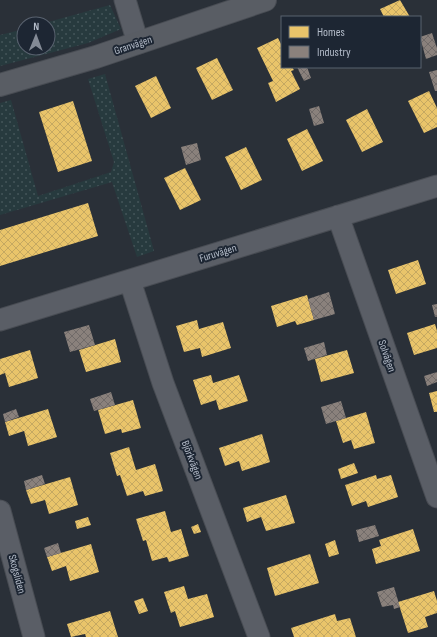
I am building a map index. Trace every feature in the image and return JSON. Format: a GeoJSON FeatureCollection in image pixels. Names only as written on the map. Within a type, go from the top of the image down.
{"type":"FeatureCollection","features":[{"type":"Feature","properties":{"kind":"street"},"geometry":{"type":"LineString","coordinates":[[125,0],[138,43]]}},
{"type":"Feature","properties":{"kind":"street","name":"Granvägen"},"geometry":{"type":"LineString","coordinates":[[0,86],[138,43],[265,0]]}},
{"type":"Feature","properties":{"kind":"street","name":"Furuvägen"},"geometry":{"type":"LineString","coordinates":[[0,320],[437,186]]}},
{"type":"Feature","properties":{"kind":"street","name":"Solvägen"},"geometry":{"type":"LineString","coordinates":[[338,216],[437,497]]}},
{"type":"Feature","properties":{"kind":"street","name":"Björkvägen"},"geometry":{"type":"LineString","coordinates":[[130,281],[163,383],[258,637]]}},
{"type":"Feature","properties":{"kind":"street","name":"Skogsliden"},"geometry":{"type":"LineString","coordinates":[[0,511],[34,637]]}},
{"type":"Feature","properties":{"kind":"green space"},"geometry":{"type":"Polygon","coordinates":[[[110,5],[121,29],[88,43],[56,51],[56,20],[110,5]]]}},
{"type":"Feature","properties":{"kind":"green space"},"geometry":{"type":"Polygon","coordinates":[[[16,31],[16,56],[38,56],[0,66],[0,35],[16,31]]]}},
{"type":"Feature","properties":{"kind":"green space"},"geometry":{"type":"Polygon","coordinates":[[[105,74],[154,251],[137,257],[112,182],[0,215],[0,103],[11,100],[38,196],[111,172],[114,162],[88,79],[105,74]]]}},
{"type":"Feature","properties":{"kind":"building: Homes"},"geometry":{"type":"Polygon","coordinates":[[[400,0],[409,16],[384,16],[380,9],[400,0]]]}},
{"type":"Feature","properties":{"kind":"building: Homes"},"geometry":{"type":"Polygon","coordinates":[[[278,38],[281,44],[281,68],[293,68],[294,70],[291,71],[300,89],[276,102],[268,83],[273,81],[257,48],[278,38]]]}},
{"type":"Feature","properties":{"kind":"building: Homes"},"geometry":{"type":"Polygon","coordinates":[[[217,58],[233,90],[212,100],[196,68],[217,58]]]}},
{"type":"Feature","properties":{"kind":"building: Homes"},"geometry":{"type":"Polygon","coordinates":[[[156,76],[171,108],[151,118],[135,86],[156,76]]]}},
{"type":"Feature","properties":{"kind":"building: Homes"},"geometry":{"type":"Polygon","coordinates":[[[429,91],[437,108],[437,127],[424,133],[408,101],[429,91]]]}},
{"type":"Feature","properties":{"kind":"building: Homes"},"geometry":{"type":"Polygon","coordinates":[[[73,101],[92,161],[58,172],[39,112],[73,101]]]}},
{"type":"Feature","properties":{"kind":"building: Homes"},"geometry":{"type":"Polygon","coordinates":[[[367,109],[383,142],[362,152],[346,120],[367,109]]]}},
{"type":"Feature","properties":{"kind":"building: Homes"},"geometry":{"type":"Polygon","coordinates":[[[307,129],[323,161],[302,171],[287,139],[307,129]]]}},
{"type":"Feature","properties":{"kind":"building: Homes"},"geometry":{"type":"Polygon","coordinates":[[[246,147],[262,180],[241,190],[225,157],[246,147]]]}},
{"type":"Feature","properties":{"kind":"building: Homes"},"geometry":{"type":"Polygon","coordinates":[[[185,168],[201,200],[180,210],[164,178],[185,168]]]}},
{"type":"Feature","properties":{"kind":"building: Homes"},"geometry":{"type":"Polygon","coordinates":[[[88,203],[98,236],[0,266],[0,230],[88,203]]]}},
{"type":"Feature","properties":{"kind":"building: Homes"},"geometry":{"type":"Polygon","coordinates":[[[418,260],[426,284],[396,294],[388,270],[418,260]]]}},
{"type":"Feature","properties":{"kind":"building: Homes"},"geometry":{"type":"Polygon","coordinates":[[[307,295],[314,320],[297,325],[295,321],[277,327],[271,306],[307,295]]]}},
{"type":"Feature","properties":{"kind":"building: Homes"},"geometry":{"type":"Polygon","coordinates":[[[197,320],[199,329],[223,322],[231,348],[202,357],[200,348],[184,352],[176,326],[197,320]]]}},
{"type":"Feature","properties":{"kind":"building: Homes"},"geometry":{"type":"Polygon","coordinates":[[[435,324],[437,331],[437,348],[414,355],[407,333],[435,324]]]}},
{"type":"Feature","properties":{"kind":"building: Homes"},"geometry":{"type":"Polygon","coordinates":[[[115,339],[121,362],[86,372],[79,350],[115,339]]]}},
{"type":"Feature","properties":{"kind":"building: Homes"},"geometry":{"type":"Polygon","coordinates":[[[30,350],[38,378],[9,387],[5,373],[0,375],[0,359],[30,350]]]}},
{"type":"Feature","properties":{"kind":"building: Homes"},"geometry":{"type":"Polygon","coordinates":[[[347,350],[354,373],[321,382],[315,359],[347,350]]]}},
{"type":"Feature","properties":{"kind":"building: Homes"},"geometry":{"type":"Polygon","coordinates":[[[211,375],[213,383],[239,375],[248,401],[219,410],[216,400],[201,405],[193,380],[211,375]]]}},
{"type":"Feature","properties":{"kind":"building: Homes"},"geometry":{"type":"Polygon","coordinates":[[[437,391],[437,412],[434,412],[429,393],[437,391]]]}},
{"type":"Feature","properties":{"kind":"building: Homes"},"geometry":{"type":"Polygon","coordinates":[[[133,400],[141,428],[122,433],[121,429],[105,434],[98,410],[133,400]]]}},
{"type":"Feature","properties":{"kind":"building: Homes"},"geometry":{"type":"Polygon","coordinates":[[[48,409],[57,437],[28,446],[24,431],[9,436],[5,422],[48,409]]]}},
{"type":"Feature","properties":{"kind":"building: Homes"},"geometry":{"type":"Polygon","coordinates":[[[366,412],[375,443],[354,449],[351,440],[343,443],[336,421],[366,412]]]}},
{"type":"Feature","properties":{"kind":"building: Homes"},"geometry":{"type":"Polygon","coordinates":[[[262,434],[270,462],[242,471],[239,461],[225,466],[219,448],[262,434]]]}},
{"type":"Feature","properties":{"kind":"building: Homes"},"geometry":{"type":"Polygon","coordinates":[[[129,447],[136,470],[155,464],[163,491],[145,496],[143,491],[127,496],[120,475],[117,476],[110,453],[129,447]]]}},
{"type":"Feature","properties":{"kind":"building: Homes"},"geometry":{"type":"Polygon","coordinates":[[[354,463],[358,473],[341,479],[338,469],[354,463]]]}},
{"type":"Feature","properties":{"kind":"building: Homes"},"geometry":{"type":"Polygon","coordinates":[[[376,475],[377,479],[391,475],[398,497],[368,507],[366,501],[352,506],[345,485],[376,475]]]}},
{"type":"Feature","properties":{"kind":"building: Homes"},"geometry":{"type":"Polygon","coordinates":[[[70,477],[78,505],[49,514],[45,500],[31,504],[26,490],[70,477]]]}},
{"type":"Feature","properties":{"kind":"building: Homes"},"geometry":{"type":"Polygon","coordinates":[[[286,495],[295,523],[266,531],[261,517],[247,522],[243,508],[286,495]]]}},
{"type":"Feature","properties":{"kind":"building: Homes"},"geometry":{"type":"Polygon","coordinates":[[[165,511],[171,532],[181,529],[189,556],[169,562],[167,557],[152,561],[146,540],[143,541],[136,519],[165,511]]]}},
{"type":"Feature","properties":{"kind":"building: Homes"},"geometry":{"type":"Polygon","coordinates":[[[88,517],[91,525],[77,529],[75,521],[88,517]]]}},
{"type":"Feature","properties":{"kind":"building: Homes"},"geometry":{"type":"Polygon","coordinates":[[[198,524],[201,532],[194,534],[191,527],[198,524]]]}},
{"type":"Feature","properties":{"kind":"building: Homes"},"geometry":{"type":"Polygon","coordinates":[[[413,529],[420,551],[376,564],[372,549],[381,546],[379,540],[413,529]]]}},
{"type":"Feature","properties":{"kind":"building: Homes"},"geometry":{"type":"Polygon","coordinates":[[[335,540],[339,554],[329,557],[325,544],[335,540]]]}},
{"type":"Feature","properties":{"kind":"building: Homes"},"geometry":{"type":"Polygon","coordinates":[[[91,544],[99,572],[70,581],[66,566],[52,571],[47,557],[91,544]]]}},
{"type":"Feature","properties":{"kind":"building: Homes"},"geometry":{"type":"Polygon","coordinates":[[[310,554],[319,583],[275,596],[267,568],[310,554]]]}},
{"type":"Feature","properties":{"kind":"building: Homes"},"geometry":{"type":"Polygon","coordinates":[[[184,586],[188,599],[207,594],[214,617],[180,627],[175,611],[171,613],[164,592],[184,586]]]}},
{"type":"Feature","properties":{"kind":"building: Homes"},"geometry":{"type":"Polygon","coordinates":[[[434,591],[437,601],[437,613],[425,617],[428,627],[408,633],[398,602],[434,591]]]}},
{"type":"Feature","properties":{"kind":"building: Homes"},"geometry":{"type":"Polygon","coordinates":[[[143,598],[148,611],[139,614],[134,601],[143,598]]]}},
{"type":"Feature","properties":{"kind":"building: Homes"},"geometry":{"type":"Polygon","coordinates":[[[110,611],[118,637],[86,637],[85,634],[71,637],[67,624],[110,611]]]}},
{"type":"Feature","properties":{"kind":"building: Homes"},"geometry":{"type":"Polygon","coordinates":[[[335,614],[337,621],[350,618],[356,637],[294,637],[291,628],[335,614]]]}},
{"type":"Feature","properties":{"kind":"building: Industry"},"geometry":{"type":"Polygon","coordinates":[[[432,33],[437,48],[437,55],[426,59],[421,37],[432,33]]]}},
{"type":"Feature","properties":{"kind":"building: Industry"},"geometry":{"type":"Polygon","coordinates":[[[298,68],[307,68],[311,78],[304,81],[298,68]]]}},
{"type":"Feature","properties":{"kind":"building: Industry"},"geometry":{"type":"Polygon","coordinates":[[[437,70],[437,91],[435,91],[429,72],[437,70]]]}},
{"type":"Feature","properties":{"kind":"building: Industry"},"geometry":{"type":"Polygon","coordinates":[[[319,106],[324,123],[314,126],[309,109],[319,106]]]}},
{"type":"Feature","properties":{"kind":"building: Industry"},"geometry":{"type":"Polygon","coordinates":[[[197,143],[201,160],[186,165],[181,147],[197,143]]]}},
{"type":"Feature","properties":{"kind":"building: Industry"},"geometry":{"type":"Polygon","coordinates":[[[329,292],[335,314],[314,320],[308,299],[329,292]]]}},
{"type":"Feature","properties":{"kind":"building: Industry"},"geometry":{"type":"Polygon","coordinates":[[[437,304],[437,317],[435,317],[432,305],[437,304]]]}},
{"type":"Feature","properties":{"kind":"building: Industry"},"geometry":{"type":"Polygon","coordinates":[[[89,325],[95,345],[70,352],[64,332],[89,325]]]}},
{"type":"Feature","properties":{"kind":"building: Industry"},"geometry":{"type":"Polygon","coordinates":[[[324,342],[327,355],[308,361],[304,348],[324,342]]]}},
{"type":"Feature","properties":{"kind":"building: Industry"},"geometry":{"type":"Polygon","coordinates":[[[437,372],[437,382],[427,386],[424,376],[437,372]]]}},
{"type":"Feature","properties":{"kind":"building: Industry"},"geometry":{"type":"Polygon","coordinates":[[[111,392],[115,405],[94,411],[90,399],[111,392]]]}},
{"type":"Feature","properties":{"kind":"building: Industry"},"geometry":{"type":"Polygon","coordinates":[[[341,401],[346,418],[326,424],[321,407],[341,401]]]}},
{"type":"Feature","properties":{"kind":"building: Industry"},"geometry":{"type":"Polygon","coordinates":[[[16,409],[19,417],[5,422],[3,414],[16,409]]]}},
{"type":"Feature","properties":{"kind":"building: Industry"},"geometry":{"type":"Polygon","coordinates":[[[42,475],[45,484],[26,490],[24,481],[42,475]]]}},
{"type":"Feature","properties":{"kind":"building: Industry"},"geometry":{"type":"Polygon","coordinates":[[[375,525],[379,536],[359,542],[356,530],[375,525]]]}},
{"type":"Feature","properties":{"kind":"building: Industry"},"geometry":{"type":"Polygon","coordinates":[[[58,543],[61,553],[47,557],[44,548],[58,543]]]}},
{"type":"Feature","properties":{"kind":"building: Industry"},"geometry":{"type":"Polygon","coordinates":[[[394,587],[400,607],[394,609],[393,605],[382,607],[377,592],[394,587]]]}}]}
